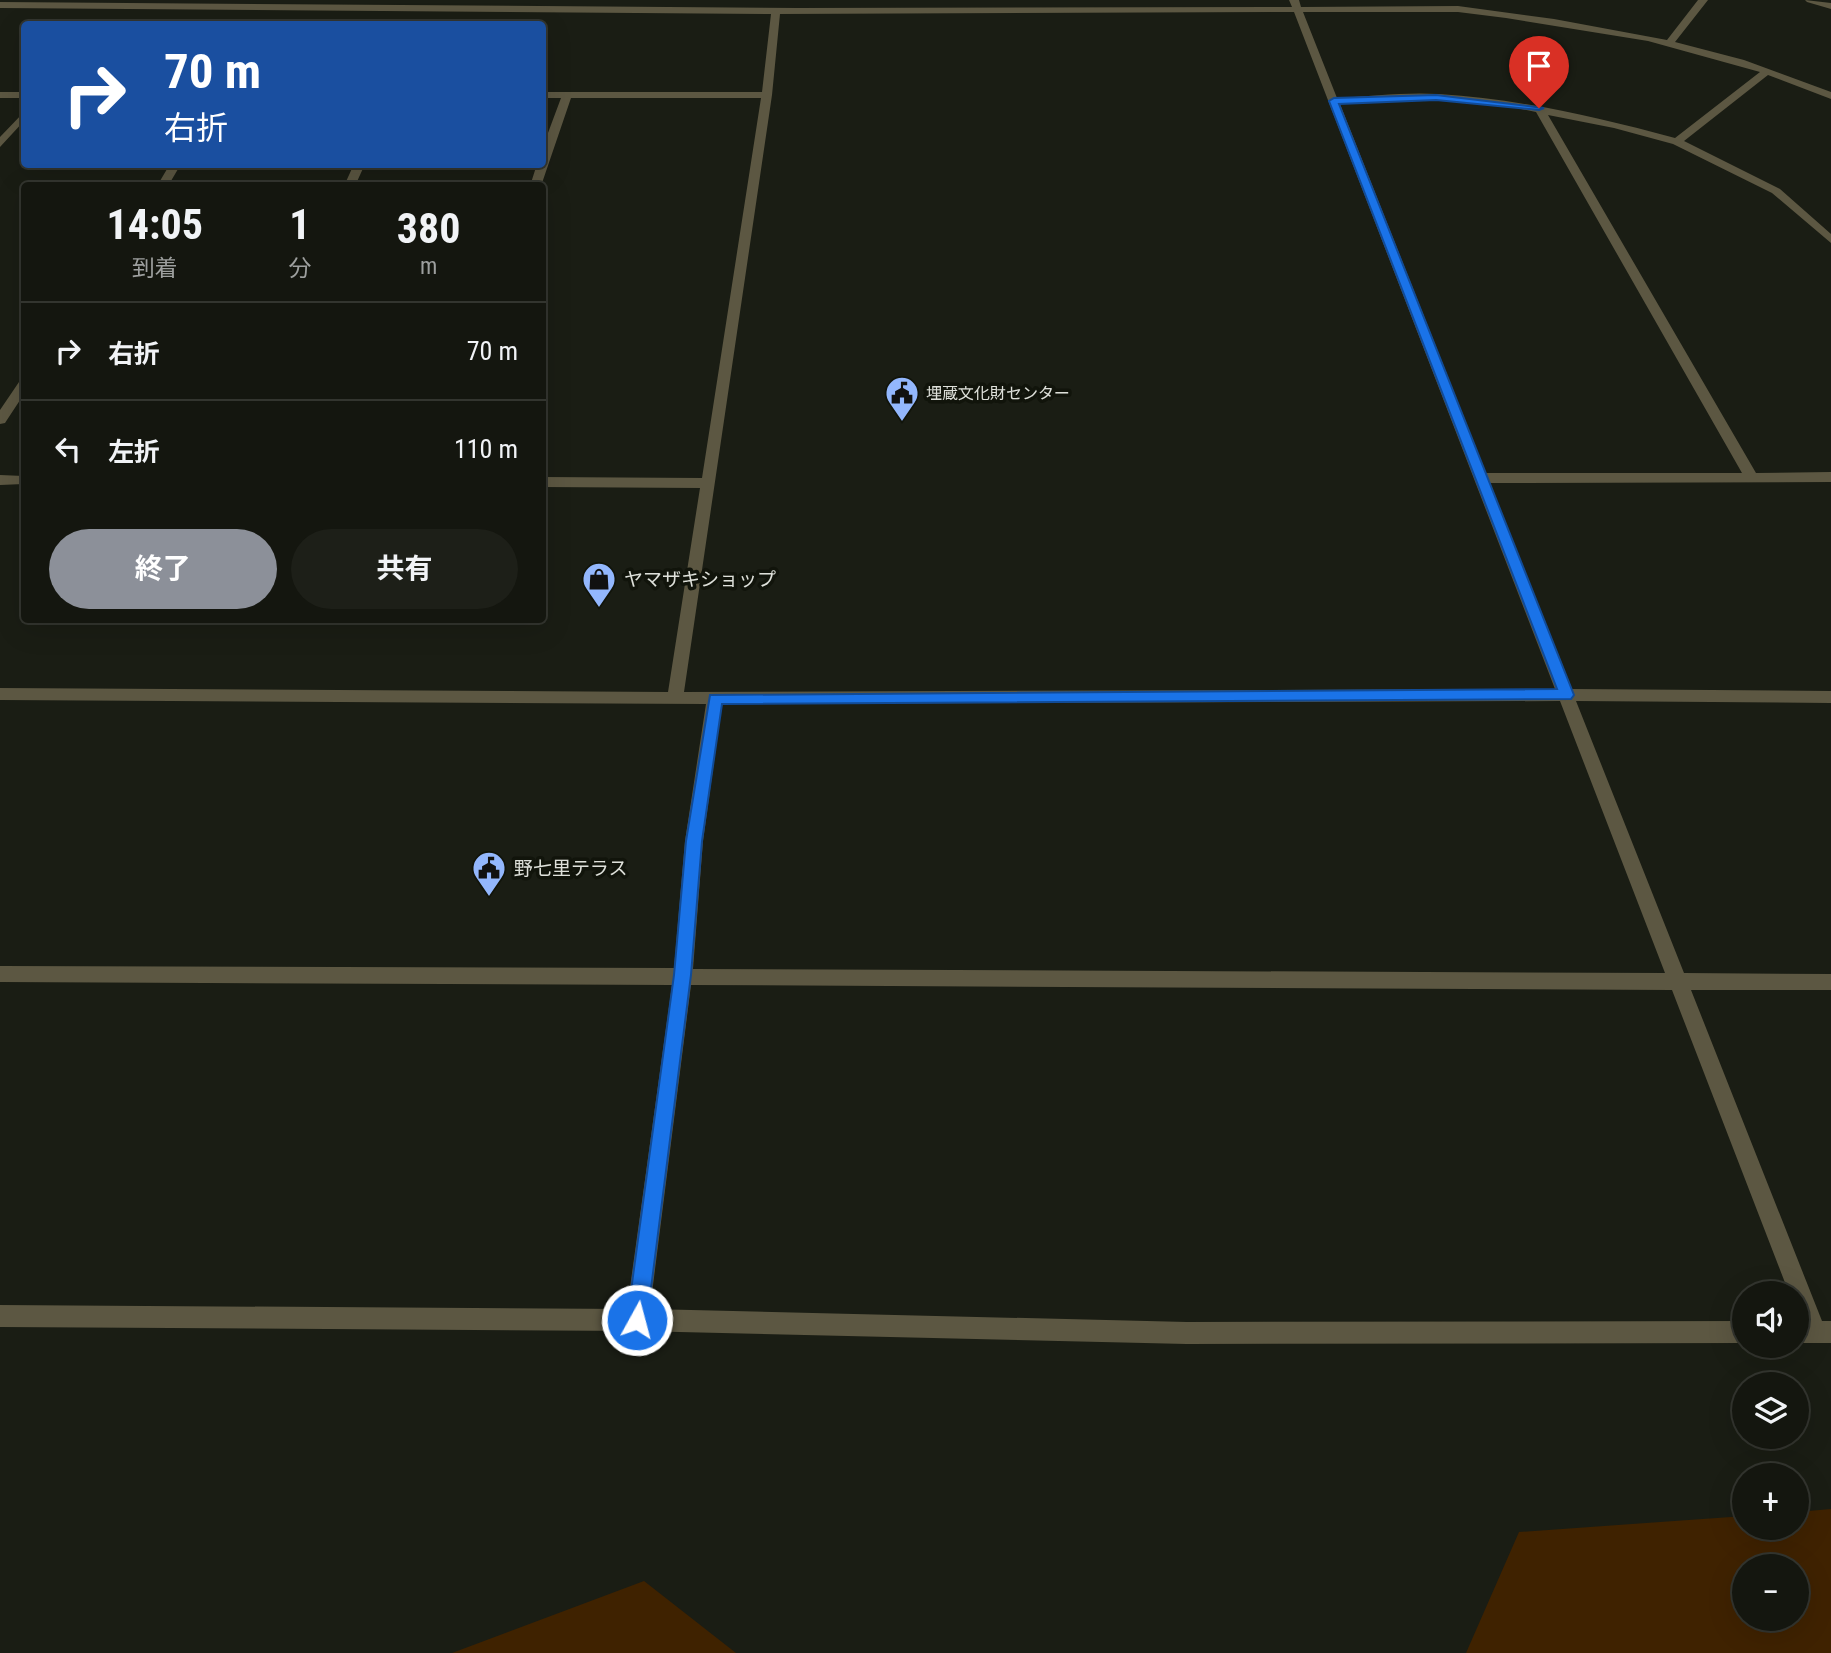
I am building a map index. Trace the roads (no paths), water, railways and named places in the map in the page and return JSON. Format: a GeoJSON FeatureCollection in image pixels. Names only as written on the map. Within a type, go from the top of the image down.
{"type":"FeatureCollection","features":[{"type":"Feature","properties":{"kind":"street"},"geometry":{"type":"LineString","coordinates":[[1671,41],[1703,0]]}},
{"type":"Feature","properties":{"kind":"street"},"geometry":{"type":"LineString","coordinates":[[1810,0],[1831,6]]}},
{"type":"Feature","properties":{"kind":"street"},"geometry":{"type":"LineString","coordinates":[[1295,4],[1815,1332]]}},
{"type":"Feature","properties":{"kind":"street"},"geometry":{"type":"LineString","coordinates":[[0,5],[776,10],[799,5],[1295,4],[1458,9],[1561,21],[1671,41],[1723,55],[1831,96]]}},
{"type":"Feature","properties":{"kind":"street"},"geometry":{"type":"LineString","coordinates":[[675,699],[767,95],[776,10]]}},
{"type":"Feature","properties":{"kind":"street"},"geometry":{"type":"LineString","coordinates":[[1677,142],[1767,71]]}},
{"type":"Feature","properties":{"kind":"street"},"geometry":{"type":"LineString","coordinates":[[0,95],[21,95]]}},
{"type":"Feature","properties":{"kind":"street"},"geometry":{"type":"LineString","coordinates":[[546,95],[767,95]]}},
{"type":"Feature","properties":{"kind":"street"},"geometry":{"type":"LineString","coordinates":[[546,156],[568,95]]}},
{"type":"Feature","properties":{"kind":"street"},"geometry":{"type":"LineString","coordinates":[[1334,101],[1436,97],[1539,108],[1677,142],[1776,191],[1831,240]]}},
{"type":"Feature","properties":{"kind":"street"},"geometry":{"type":"LineString","coordinates":[[1539,108],[1751,476]]}},
{"type":"Feature","properties":{"kind":"street"},"geometry":{"type":"LineString","coordinates":[[0,144],[21,119]]}},
{"type":"Feature","properties":{"kind":"street"},"geometry":{"type":"LineString","coordinates":[[0,420],[21,389]]}},
{"type":"Feature","properties":{"kind":"street"},"geometry":{"type":"LineString","coordinates":[[1481,478],[1831,477]]}},
{"type":"Feature","properties":{"kind":"street"},"geometry":{"type":"LineString","coordinates":[[0,480],[21,480]]}},
{"type":"Feature","properties":{"kind":"street"},"geometry":{"type":"LineString","coordinates":[[546,482],[707,483]]}},
{"type":"Feature","properties":{"kind":"street"},"geometry":{"type":"LineString","coordinates":[[0,694],[675,699],[1566,695],[1831,697]]}},
{"type":"Feature","properties":{"kind":"street"},"geometry":{"type":"LineString","coordinates":[[637,1320],[682,975],[694,841],[715,699]]}},
{"type":"Feature","properties":{"kind":"street"},"geometry":{"type":"LineString","coordinates":[[0,974],[1831,982]]}},
{"type":"Feature","properties":{"kind":"street"},"geometry":{"type":"LineString","coordinates":[[0,1316],[637,1320],[1188,1333],[1732,1332]]}},
{"type":"Feature","properties":{"kind":"place","name":"埋蔵文化財センター"},"geometry":{"type":"Point","coordinates":[902,423]}},
{"type":"Feature","properties":{"kind":"place","name":"ヤマザキショップ"},"geometry":{"type":"Point","coordinates":[599,609]}},
{"type":"Feature","properties":{"kind":"place","name":"野七里テラス"},"geometry":{"type":"Point","coordinates":[489,898]}}]}
